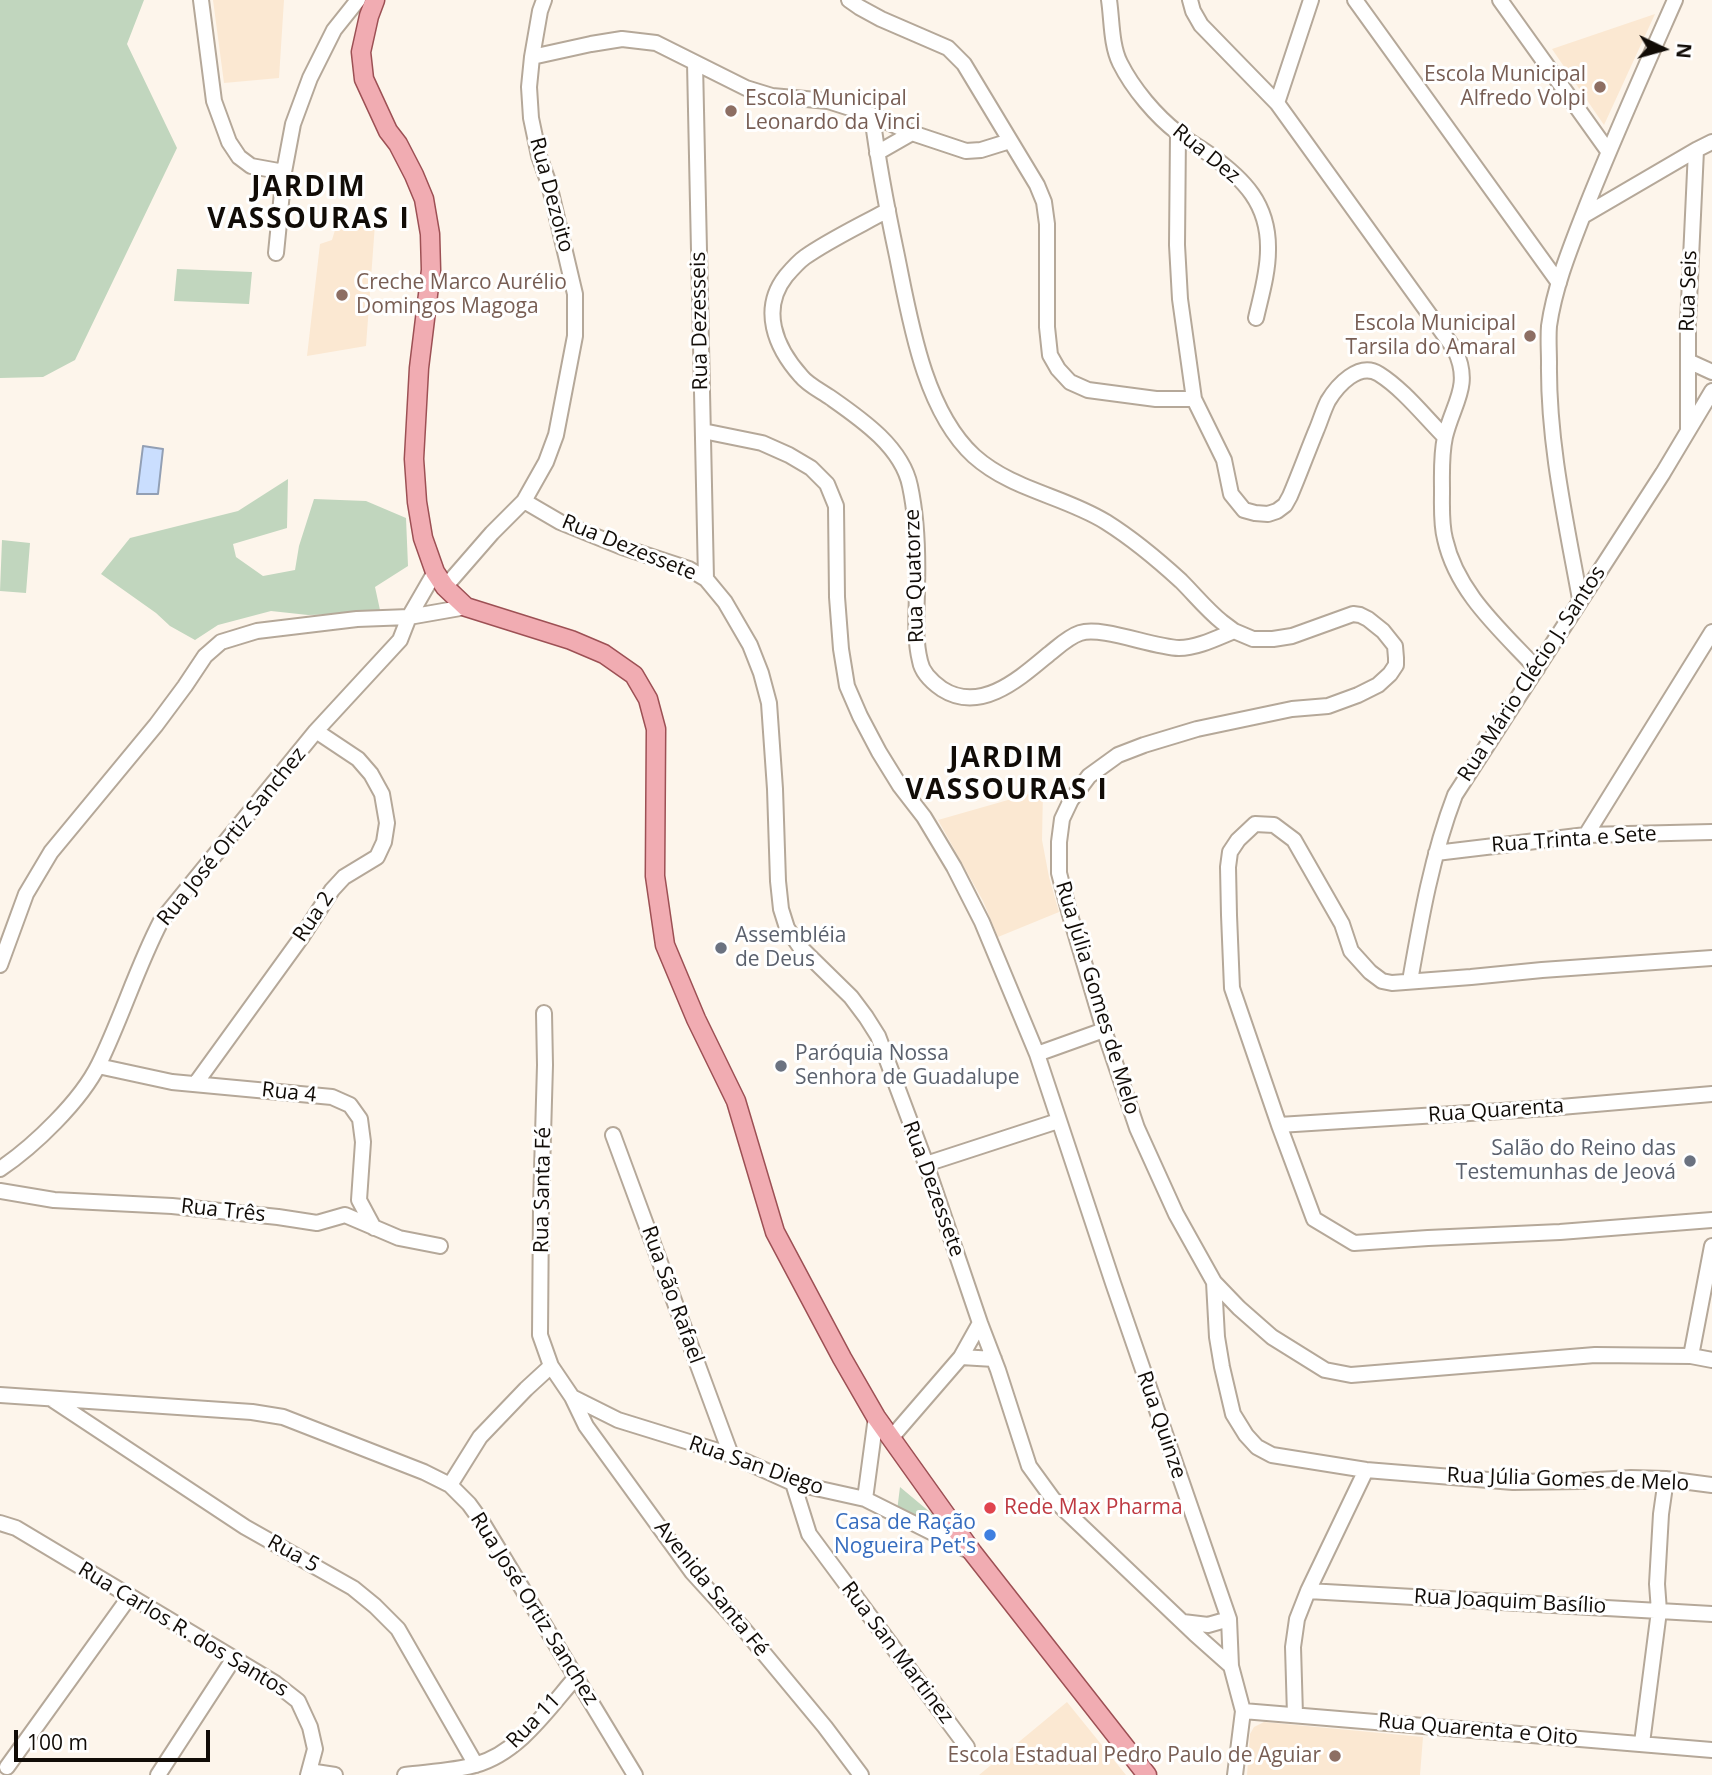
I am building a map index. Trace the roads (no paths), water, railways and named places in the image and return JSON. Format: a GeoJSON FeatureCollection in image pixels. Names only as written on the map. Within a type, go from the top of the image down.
{"type":"FeatureCollection","features":[{"type":"Feature","properties":{"kind":"main road"},"geometry":{"type":"LineString","coordinates":[[375,0],[360,52],[364,79],[388,131],[414,175],[424,199],[430,234],[431,270],[419,368],[414,459],[423,538],[440,580],[466,607],[571,640],[604,654],[634,675],[648,699],[656,729],[655,876],[665,944],[696,1019],[736,1101],[775,1232],[876,1417],[973,1553],[1147,1775]]}},
{"type":"Feature","properties":{"kind":"street"},"geometry":{"type":"LineString","coordinates":[[201,0],[214,101],[229,142],[239,157],[251,166],[284,172]]}},
{"type":"Feature","properties":{"kind":"street"},"geometry":{"type":"LineString","coordinates":[[276,253],[284,172],[293,124],[310,78],[334,30],[358,0]]}},
{"type":"Feature","properties":{"kind":"street","name":"Rua Dezoito"},"geometry":{"type":"LineString","coordinates":[[440,580],[524,501],[546,462],[556,435],[575,337],[575,294],[531,117],[529,87],[544,0]]}},
{"type":"Feature","properties":{"kind":"street"},"geometry":{"type":"LineString","coordinates":[[849,0],[881,19],[948,48],[964,64],[1037,185],[1044,202],[1047,224],[1047,327],[1050,355],[1058,369],[1070,382],[1088,390],[1156,399],[1194,398]]}},
{"type":"Feature","properties":{"kind":"street","name":"Rua Dez"},"geometry":{"type":"LineString","coordinates":[[1109,0],[1119,60],[1129,79],[1178,133],[1235,174],[1255,196],[1266,220],[1268,250],[1265,280],[1256,318]]}},
{"type":"Feature","properties":{"kind":"street"},"geometry":{"type":"LineString","coordinates":[[1190,0],[1202,25],[1277,103],[1455,350],[1463,374],[1442,455],[1444,537],[1450,559],[1474,600],[1537,669]]}},
{"type":"Feature","properties":{"kind":"street"},"geometry":{"type":"LineString","coordinates":[[1277,103],[1311,0]]}},
{"type":"Feature","properties":{"kind":"street"},"geometry":{"type":"LineString","coordinates":[[1355,0],[1559,283]]}},
{"type":"Feature","properties":{"kind":"street"},"geometry":{"type":"LineString","coordinates":[[1500,0],[1608,151]]}},
{"type":"Feature","properties":{"kind":"street"},"geometry":{"type":"LineString","coordinates":[[1580,599],[1550,415],[1549,327],[1559,283],[1608,151],[1675,0]]}},
{"type":"Feature","properties":{"kind":"street"},"geometry":{"type":"LineString","coordinates":[[533,57],[622,39],[656,44],[747,88],[772,96],[828,101],[966,151],[981,150],[1010,141]]}},
{"type":"Feature","properties":{"kind":"street","name":"Rua Dezesseis"},"geometry":{"type":"LineString","coordinates":[[695,63],[706,579]]}},
{"type":"Feature","properties":{"kind":"street","name":"Rua Júlia Gomes de Melo"},"geometry":{"type":"LineString","coordinates":[[872,115],[888,210],[919,353],[940,409],[955,436],[975,457],[1002,477],[1072,504],[1105,521],[1146,549],[1209,611],[1234,631],[1253,639],[1273,639],[1292,636],[1353,614],[1368,619],[1383,631],[1395,646],[1396,665],[1390,674],[1358,695],[1328,706],[1292,709],[1197,729],[1118,755],[1089,776],[1071,800],[1062,819],[1059,873],[1070,915],[1137,1128],[1176,1214],[1214,1282],[1217,1336],[1233,1414],[1257,1447],[1272,1455],[1366,1471],[1513,1482],[1631,1478],[1667,1479],[1712,1485]]}},
{"type":"Feature","properties":{"kind":"street"},"geometry":{"type":"LineString","coordinates":[[877,153],[912,133]]}},
{"type":"Feature","properties":{"kind":"street"},"geometry":{"type":"LineString","coordinates":[[1178,133],[1177,245],[1180,299],[1194,398],[1224,460],[1231,494],[1244,510],[1268,514],[1285,505],[1328,402],[1338,386],[1348,377],[1369,370],[1378,373],[1402,392],[1445,437]]}},
{"type":"Feature","properties":{"kind":"street"},"geometry":{"type":"LineString","coordinates":[[1583,216],[1712,142]]}},
{"type":"Feature","properties":{"kind":"street","name":"Rua Seis"},"geometry":{"type":"LineString","coordinates":[[1688,432],[1691,236],[1696,150]]}},
{"type":"Feature","properties":{"kind":"street","name":"Rua Quatorze"},"geometry":{"type":"LineString","coordinates":[[888,210],[803,258],[780,284],[773,300],[774,329],[783,352],[802,378],[871,429],[903,466],[910,485],[918,549],[917,643],[920,664],[929,678],[944,690],[964,698],[981,697],[1027,673],[1080,633],[1098,632],[1181,648],[1234,631]]}},
{"type":"Feature","properties":{"kind":"street"},"geometry":{"type":"LineString","coordinates":[[1688,361],[1712,372]]}},
{"type":"Feature","properties":{"kind":"street","name":"Rua Mário Clécio J. Santos"},"geometry":{"type":"LineString","coordinates":[[1410,981],[1436,853],[1455,795],[1712,391]]}},
{"type":"Feature","properties":{"kind":"street","name":"Rua Quinze"},"geometry":{"type":"LineString","coordinates":[[703,431],[762,443],[811,468],[827,484],[835,506],[837,597],[847,686],[879,752],[924,817],[954,867],[982,922],[1037,1054],[1229,1619],[1231,1666],[1243,1712],[1235,1775]]}},
{"type":"Feature","properties":{"kind":"street","name":"Rua Dezessete"},"geometry":{"type":"LineString","coordinates":[[524,501],[560,522],[622,547],[689,569],[706,579],[725,602],[750,645],[769,703],[778,881],[781,909],[787,928],[800,947],[851,998],[878,1036],[926,1164],[1029,1466],[1054,1499],[1231,1666]]}},
{"type":"Feature","properties":{"kind":"street","name":"Rua José Ortiz Sanchez"},"geometry":{"type":"LineString","coordinates":[[0,1169],[41,1136],[78,1096],[98,1066],[146,949],[161,921],[316,731],[400,640],[409,617],[440,580]]}},
{"type":"Feature","properties":{"kind":"street"},"geometry":{"type":"LineString","coordinates":[[0,965],[26,894],[51,852],[156,725],[205,656],[221,642],[257,631],[357,619],[409,617],[466,607]]}},
{"type":"Feature","properties":{"kind":"street"},"geometry":{"type":"LineString","coordinates":[[1587,835],[1712,632]]}},
{"type":"Feature","properties":{"kind":"street","name":"Rua 2"},"geometry":{"type":"LineString","coordinates":[[196,1083],[332,890],[344,877],[377,856],[384,842],[387,822],[382,794],[371,774],[358,759],[316,731]]}},
{"type":"Feature","properties":{"kind":"street"},"geometry":{"type":"LineString","coordinates":[[1712,958],[1392,983],[1382,981],[1351,951],[1342,924],[1294,840],[1273,825],[1255,824],[1230,852],[1228,867],[1232,988],[1314,1219],[1354,1243],[1560,1232],[1712,1220]]}},
{"type":"Feature","properties":{"kind":"street","name":"Rua Trinta e Sete"},"geometry":{"type":"LineString","coordinates":[[1436,853],[1587,835],[1712,832]]}},
{"type":"Feature","properties":{"kind":"street","name":"Rua Santa Fé"},"geometry":{"type":"LineString","coordinates":[[544,1013],[540,1335],[551,1366]]}},
{"type":"Feature","properties":{"kind":"street"},"geometry":{"type":"LineString","coordinates":[[1037,1054],[1104,1030]]}},
{"type":"Feature","properties":{"kind":"street","name":"Rua 4"},"geometry":{"type":"LineString","coordinates":[[98,1066],[172,1082],[332,1097],[349,1105],[359,1119],[363,1142],[359,1200],[374,1228]]}},
{"type":"Feature","properties":{"kind":"street","name":"Rua Quarenta"},"geometry":{"type":"LineString","coordinates":[[1279,1125],[1549,1108],[1712,1094]]}},
{"type":"Feature","properties":{"kind":"street"},"geometry":{"type":"LineString","coordinates":[[926,1164],[1058,1121]]}},
{"type":"Feature","properties":{"kind":"street","name":"Rua São Rafael"},"geometry":{"type":"LineString","coordinates":[[613,1135],[731,1455]]}},
{"type":"Feature","properties":{"kind":"street","name":"Rua Três"},"geometry":{"type":"LineString","coordinates":[[0,1191],[54,1200],[172,1206],[317,1223],[345,1215],[399,1238],[440,1246]]}},
{"type":"Feature","properties":{"kind":"street"},"geometry":{"type":"LineString","coordinates":[[1691,1356],[1712,1246]]}},
{"type":"Feature","properties":{"kind":"street"},"geometry":{"type":"LineString","coordinates":[[1214,1282],[1272,1337],[1325,1370],[1352,1375],[1595,1355],[1691,1356],[1712,1360]]}},
{"type":"Feature","properties":{"kind":"street"},"geometry":{"type":"LineString","coordinates":[[891,1438],[961,1357],[980,1323]]}},
{"type":"Feature","properties":{"kind":"street"},"geometry":{"type":"LineString","coordinates":[[961,1357],[994,1359]]}},
{"type":"Feature","properties":{"kind":"street"},"geometry":{"type":"LineString","coordinates":[[450,1485],[480,1437],[551,1366]]}},
{"type":"Feature","properties":{"kind":"street","name":"Rua San Diego"},"geometry":{"type":"LineString","coordinates":[[551,1366],[572,1397],[618,1420],[731,1455],[793,1483],[865,1499],[973,1553]]}},
{"type":"Feature","properties":{"kind":"street","name":"Rua José Ortiz Sanchez"},"geometry":{"type":"LineString","coordinates":[[0,1395],[252,1412],[283,1417],[424,1472],[450,1485],[475,1513],[635,1775]]}},
{"type":"Feature","properties":{"kind":"street","name":"Avenida Santa Fé"},"geometry":{"type":"LineString","coordinates":[[572,1397],[586,1426],[692,1572],[742,1627],[861,1775]]}},
{"type":"Feature","properties":{"kind":"street","name":"Rua 5"},"geometry":{"type":"LineString","coordinates":[[52,1399],[246,1527],[353,1588],[375,1606],[398,1629],[476,1765]]}},
{"type":"Feature","properties":{"kind":"street"},"geometry":{"type":"LineString","coordinates":[[865,1499],[876,1417]]}},
{"type":"Feature","properties":{"kind":"street"},"geometry":{"type":"LineString","coordinates":[[1295,1715],[1293,1647],[1297,1619],[1366,1471]]}},
{"type":"Feature","properties":{"kind":"street"},"geometry":{"type":"LineString","coordinates":[[1642,1743],[1659,1611],[1657,1584],[1661,1514],[1667,1479]]}},
{"type":"Feature","properties":{"kind":"street","name":"Rua San Martinez"},"geometry":{"type":"LineString","coordinates":[[793,1483],[809,1534],[967,1746]]}},
{"type":"Feature","properties":{"kind":"street","name":"Rua Carlos R. dos Santos"},"geometry":{"type":"LineString","coordinates":[[0,1523],[16,1528],[234,1658],[275,1683],[298,1701],[310,1727],[315,1749],[309,1773]]}},
{"type":"Feature","properties":{"kind":"street","name":"Rua Joaquim Basílio"},"geometry":{"type":"LineString","coordinates":[[1308,1591],[1712,1614]]}},
{"type":"Feature","properties":{"kind":"street"},"geometry":{"type":"LineString","coordinates":[[6,1767],[130,1596]]}},
{"type":"Feature","properties":{"kind":"street"},"geometry":{"type":"LineString","coordinates":[[1183,1622],[1201,1626],[1229,1619]]}},
{"type":"Feature","properties":{"kind":"street"},"geometry":{"type":"LineString","coordinates":[[158,1775],[234,1658]]}},
{"type":"Feature","properties":{"kind":"street","name":"Rua 11"},"geometry":{"type":"LineString","coordinates":[[405,1775],[476,1765],[505,1752],[531,1728],[576,1677]]}},
{"type":"Feature","properties":{"kind":"street","name":"Rua Quarenta e Oito"},"geometry":{"type":"LineString","coordinates":[[1243,1712],[1712,1750]]}},
{"type":"Feature","properties":{"kind":"street"},"geometry":{"type":"LineString","coordinates":[[309,1773],[335,1775]]}},
{"type":"Feature","properties":{"kind":"water"},"geometry":{"type":"Polygon","coordinates":[[[143,446],[163,449],[158,494],[137,494],[143,446]]]}},
{"type":"Feature","properties":{"kind":"place","name":"Escola Municipal Alfredo Volpi"},"geometry":{"type":"Point","coordinates":[1600,87]}},
{"type":"Feature","properties":{"kind":"place","name":"Escola Municipal Leonardo da Vinci"},"geometry":{"type":"Point","coordinates":[731,111]}},
{"type":"Feature","properties":{"kind":"place","name":"Creche Marco Aurélio Domingos Magoga"},"geometry":{"type":"Point","coordinates":[342,295]}},
{"type":"Feature","properties":{"kind":"place","name":"Escola Municipal Tarsila do Amaral"},"geometry":{"type":"Point","coordinates":[1530,336]}},
{"type":"Feature","properties":{"kind":"place","name":"Assembléia de Deus"},"geometry":{"type":"Point","coordinates":[721,948]}},
{"type":"Feature","properties":{"kind":"place","name":"Paróquia Nossa Senhora de Guadalupe"},"geometry":{"type":"Point","coordinates":[781,1066]}},
{"type":"Feature","properties":{"kind":"place","name":"Salão do Reino das Testemunhas de Jeová"},"geometry":{"type":"Point","coordinates":[1690,1161]}},
{"type":"Feature","properties":{"kind":"place","name":"Rede Max Pharma"},"geometry":{"type":"Point","coordinates":[990,1508]}},
{"type":"Feature","properties":{"kind":"place","name":"Casa de Ração Nogueira Pet's"},"geometry":{"type":"Point","coordinates":[990,1535]}},
{"type":"Feature","properties":{"kind":"place","name":"Escola Estadual Pedro Paulo de Aguiar"},"geometry":{"type":"Point","coordinates":[1335,1756]}},
{"type":"Feature","properties":{"kind":"district","name":"JARDIM VASSOURAS I"},"geometry":{"type":"Point","coordinates":[309,204]}},
{"type":"Feature","properties":{"kind":"district","name":"JARDIM VASSOURAS I"},"geometry":{"type":"Point","coordinates":[1007,775]}}]}
